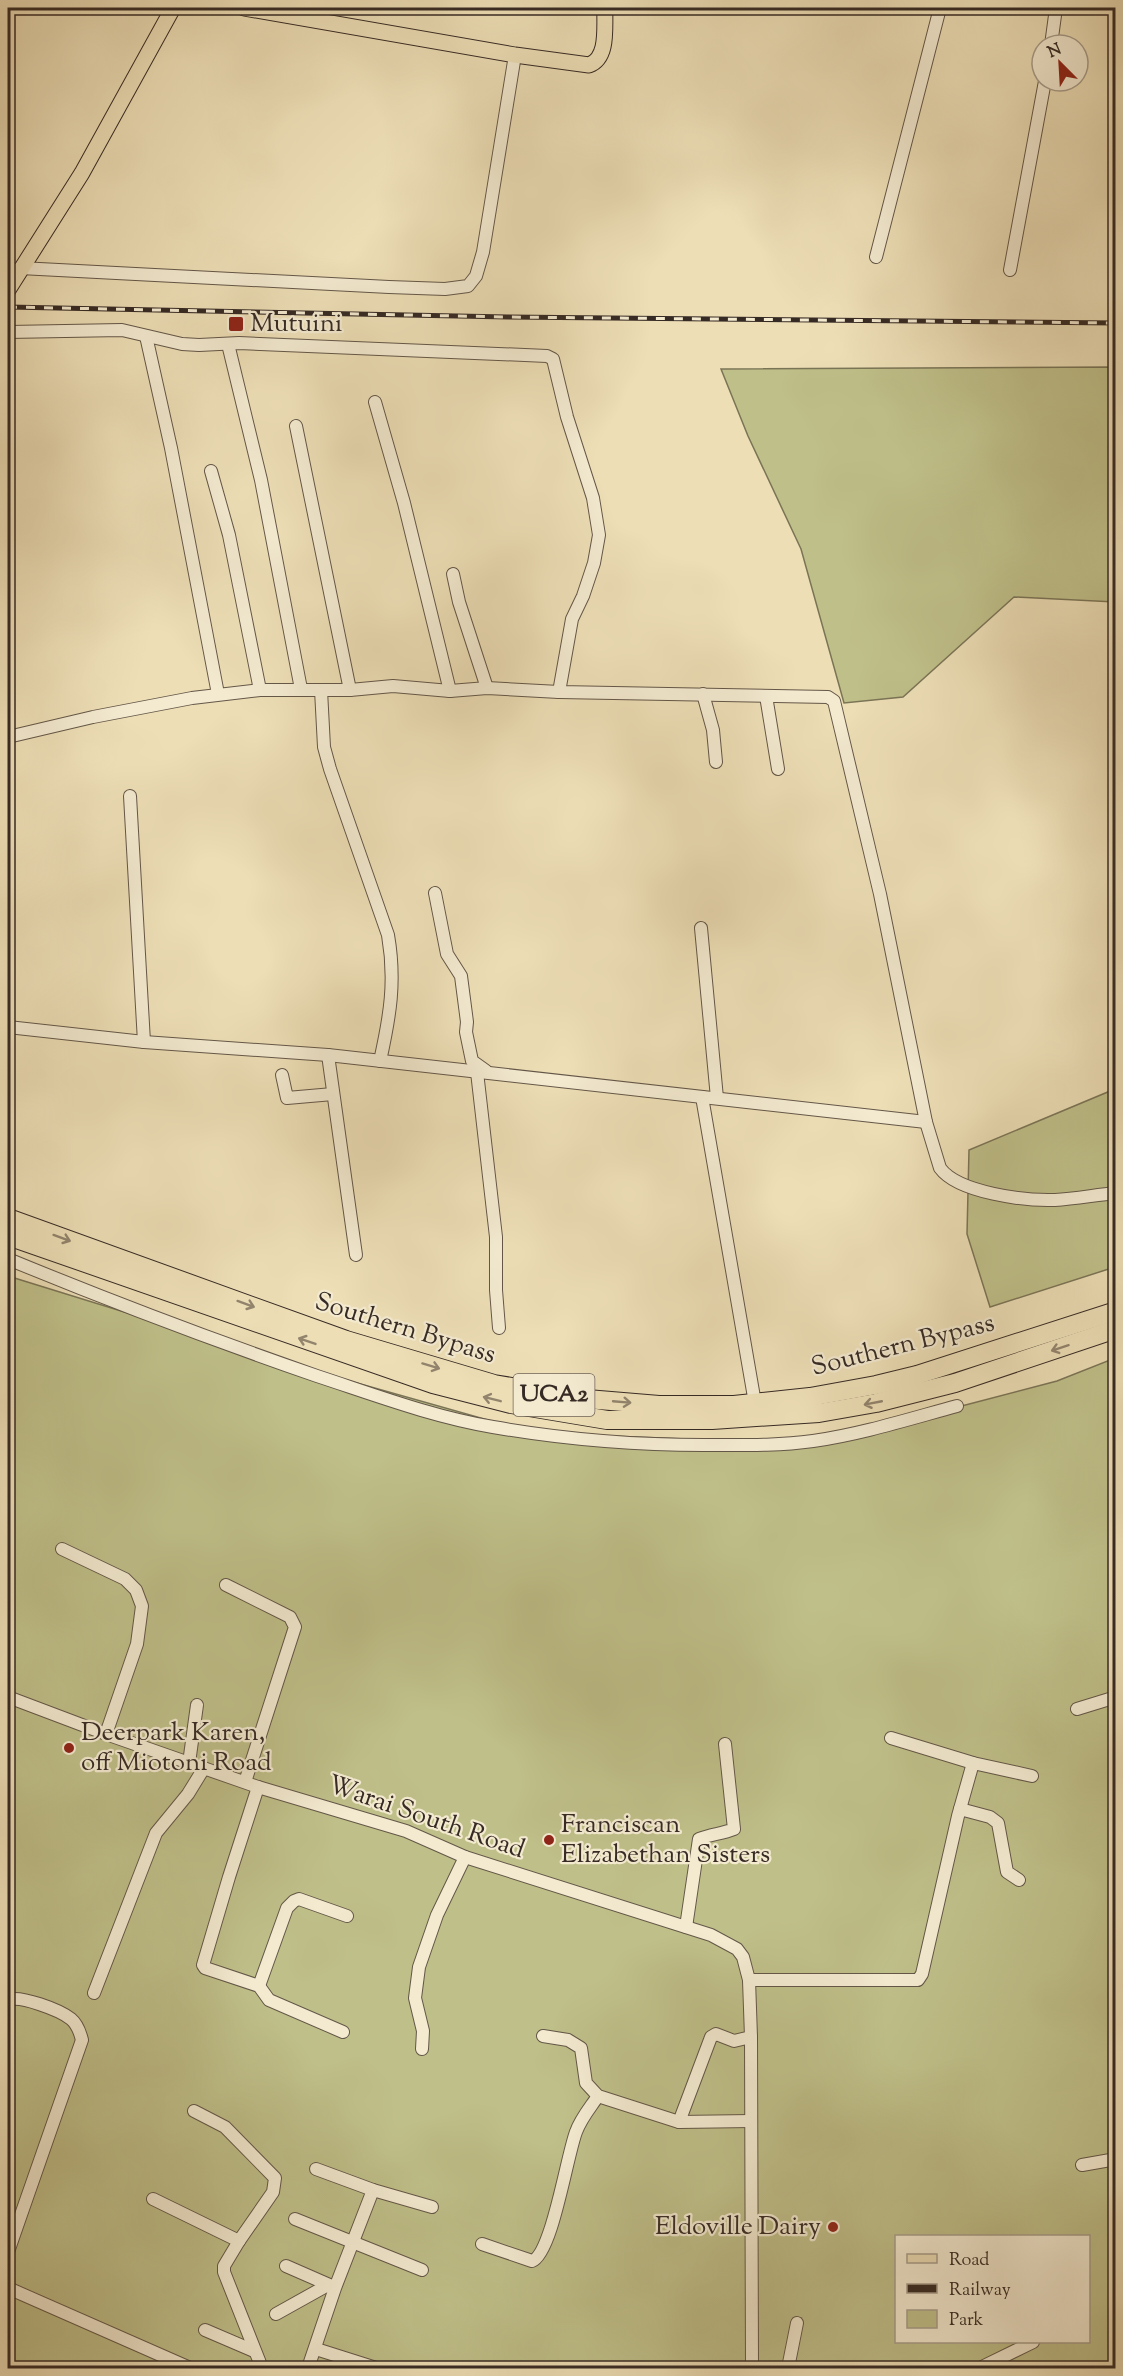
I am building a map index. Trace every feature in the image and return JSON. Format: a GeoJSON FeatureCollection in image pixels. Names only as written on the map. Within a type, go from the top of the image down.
{"type":"FeatureCollection","features":[{"type":"Feature","properties":{"kind":"highway","name":"Southern Bypass"},"geometry":{"type":"LineString","coordinates":[[8,1218],[346,1340],[494,1384],[575,1398],[659,1405],[734,1405],[810,1397],[906,1378],[1116,1311]]}},
{"type":"Feature","properties":{"kind":"highway","name":"Southern Bypass"},"geometry":{"type":"LineString","coordinates":[[8,1236],[433,1384],[511,1404],[607,1420],[712,1420],[819,1413],[876,1403],[955,1383],[1116,1329]]}},
{"type":"Feature","properties":{"kind":"main road"},"geometry":{"type":"LineString","coordinates":[[8,290],[14,266],[82,173],[173,8]]}},
{"type":"Feature","properties":{"kind":"main road"},"geometry":{"type":"LineString","coordinates":[[244,8],[515,55],[589,65],[596,62],[602,55],[605,8]]}},
{"type":"Feature","properties":{"kind":"street"},"geometry":{"type":"LineString","coordinates":[[876,257],[940,8]]}},
{"type":"Feature","properties":{"kind":"street"},"geometry":{"type":"LineString","coordinates":[[1053,33],[1056,8]]}},
{"type":"Feature","properties":{"kind":"street"},"geometry":{"type":"LineString","coordinates":[[14,266],[389,287],[445,289],[468,286],[476,276],[483,252],[515,55]]}},
{"type":"Feature","properties":{"kind":"street"},"geometry":{"type":"LineString","coordinates":[[1010,270],[1043,93]]}},
{"type":"Feature","properties":{"kind":"street"},"geometry":{"type":"LineString","coordinates":[[8,332],[122,330],[199,345],[228,344],[529,355],[547,356],[553,359],[567,417],[593,498],[599,535],[594,563],[583,596],[572,619],[558,692]]}},
{"type":"Feature","properties":{"kind":"street"},"geometry":{"type":"LineString","coordinates":[[146,336],[171,448],[218,694]]}},
{"type":"Feature","properties":{"kind":"street"},"geometry":{"type":"LineString","coordinates":[[228,344],[261,480],[301,689]]}},
{"type":"Feature","properties":{"kind":"street"},"geometry":{"type":"LineString","coordinates":[[375,402],[404,503],[450,690]]}},
{"type":"Feature","properties":{"kind":"street"},"geometry":{"type":"LineString","coordinates":[[296,426],[350,690]]}},
{"type":"Feature","properties":{"kind":"street"},"geometry":{"type":"LineString","coordinates":[[211,471],[228,535],[260,690]]}},
{"type":"Feature","properties":{"kind":"street"},"geometry":{"type":"LineString","coordinates":[[453,574],[459,602],[488,688]]}},
{"type":"Feature","properties":{"kind":"street"},"geometry":{"type":"LineString","coordinates":[[8,737],[93,717],[218,694],[260,690],[350,690],[393,687],[450,690],[488,688],[558,692],[825,697],[834,701],[880,894],[926,1122],[942,1171],[980,1190],[1045,1200],[1116,1193]]}},
{"type":"Feature","properties":{"kind":"street"},"geometry":{"type":"LineString","coordinates":[[321,690],[324,747],[388,935],[392,957],[393,984],[390,1014],[380,1061]]}},
{"type":"Feature","properties":{"kind":"street"},"geometry":{"type":"LineString","coordinates":[[702,694],[712,730],[716,762]]}},
{"type":"Feature","properties":{"kind":"street"},"geometry":{"type":"LineString","coordinates":[[766,696],[778,769]]}},
{"type":"Feature","properties":{"kind":"street"},"geometry":{"type":"LineString","coordinates":[[130,796],[144,1042]]}},
{"type":"Feature","properties":{"kind":"street"},"geometry":{"type":"LineString","coordinates":[[435,892],[447,954],[461,976],[468,1022],[466,1032],[472,1061],[484,1072],[496,1237],[499,1328]]}},
{"type":"Feature","properties":{"kind":"street"},"geometry":{"type":"LineString","coordinates":[[701,928],[717,1098]]}},
{"type":"Feature","properties":{"kind":"street"},"geometry":{"type":"LineString","coordinates":[[8,1027],[144,1042],[328,1055],[926,1122]]}},
{"type":"Feature","properties":{"kind":"street"},"geometry":{"type":"LineString","coordinates":[[328,1055],[356,1255]]}},
{"type":"Feature","properties":{"kind":"street"},"geometry":{"type":"LineString","coordinates":[[282,1075],[287,1098],[333,1094]]}},
{"type":"Feature","properties":{"kind":"street"},"geometry":{"type":"LineString","coordinates":[[702,1097],[755,1403]]}},
{"type":"Feature","properties":{"kind":"street"},"geometry":{"type":"LineString","coordinates":[[8,1259],[112,1302],[275,1361],[435,1413],[491,1427],[567,1437],[664,1445],[758,1445],[813,1440],[867,1430],[957,1406]]}},
{"type":"Feature","properties":{"kind":"street"},"geometry":{"type":"LineString","coordinates":[[63,1549],[125,1579],[136,1590],[142,1606],[137,1644],[106,1734]]}},
{"type":"Feature","properties":{"kind":"street"},"geometry":{"type":"LineString","coordinates":[[226,1585],[290,1617],[295,1627],[245,1782]]}},
{"type":"Feature","properties":{"kind":"street","name":"Warai South Road"},"geometry":{"type":"LineString","coordinates":[[8,1697],[258,1787],[405,1831],[465,1857],[711,1935],[737,1949],[743,1958],[749,1980],[752,2368]]}},
{"type":"Feature","properties":{"kind":"street"},"geometry":{"type":"LineString","coordinates":[[1077,1709],[1116,1697]]}},
{"type":"Feature","properties":{"kind":"street"},"geometry":{"type":"LineString","coordinates":[[189,1763],[197,1705]]}},
{"type":"Feature","properties":{"kind":"street"},"geometry":{"type":"LineString","coordinates":[[891,1738],[972,1763],[1032,1776]]}},
{"type":"Feature","properties":{"kind":"street"},"geometry":{"type":"LineString","coordinates":[[686,1927],[699,1839],[734,1829],[725,1743]]}},
{"type":"Feature","properties":{"kind":"street"},"geometry":{"type":"LineString","coordinates":[[749,1980],[918,1980],[922,1974],[972,1763]]}},
{"type":"Feature","properties":{"kind":"street"},"geometry":{"type":"LineString","coordinates":[[94,1993],[156,1833],[188,1794],[204,1768]]}},
{"type":"Feature","properties":{"kind":"street"},"geometry":{"type":"LineString","coordinates":[[258,1787],[203,1962],[205,1968],[259,1986],[268,2000],[343,2032]]}},
{"type":"Feature","properties":{"kind":"street"},"geometry":{"type":"LineString","coordinates":[[960,1809],[990,1817],[998,1823],[1007,1872],[1019,1880]]}},
{"type":"Feature","properties":{"kind":"street"},"geometry":{"type":"LineString","coordinates":[[422,2049],[423,2031],[415,1998],[419,1967],[437,1915],[465,1857]]}},
{"type":"Feature","properties":{"kind":"street"},"geometry":{"type":"LineString","coordinates":[[259,1986],[290,1904],[300,1899],[347,1916]]}},
{"type":"Feature","properties":{"kind":"street"},"geometry":{"type":"LineString","coordinates":[[8,2000],[18,1998],[70,2018],[79,2029],[82,2040],[8,2252]]}},
{"type":"Feature","properties":{"kind":"street"},"geometry":{"type":"LineString","coordinates":[[679,2122],[711,2037],[716,2034],[734,2041],[751,2037]]}},
{"type":"Feature","properties":{"kind":"street"},"geometry":{"type":"LineString","coordinates":[[543,2036],[568,2040],[581,2048],[586,2083],[598,2096],[679,2122],[751,2121]]}},
{"type":"Feature","properties":{"kind":"street"},"geometry":{"type":"LineString","coordinates":[[482,2244],[532,2261],[539,2258],[550,2233],[567,2159],[577,2130],[598,2096]]}},
{"type":"Feature","properties":{"kind":"street"},"geometry":{"type":"LineString","coordinates":[[194,2111],[225,2127],[275,2178],[276,2184],[273,2192],[224,2266],[224,2272],[262,2368]]}},
{"type":"Feature","properties":{"kind":"street"},"geometry":{"type":"LineString","coordinates":[[1082,2165],[1116,2159]]}},
{"type":"Feature","properties":{"kind":"street"},"geometry":{"type":"LineString","coordinates":[[316,2169],[432,2208]]}},
{"type":"Feature","properties":{"kind":"street"},"geometry":{"type":"LineString","coordinates":[[308,2368],[316,2349],[332,2287],[353,2242],[373,2190]]}},
{"type":"Feature","properties":{"kind":"street"},"geometry":{"type":"LineString","coordinates":[[153,2199],[239,2241]]}},
{"type":"Feature","properties":{"kind":"street"},"geometry":{"type":"LineString","coordinates":[[295,2218],[422,2270]]}},
{"type":"Feature","properties":{"kind":"street"},"geometry":{"type":"LineString","coordinates":[[286,2266],[332,2287]]}},
{"type":"Feature","properties":{"kind":"street"},"geometry":{"type":"LineString","coordinates":[[276,2314],[332,2287]]}},
{"type":"Feature","properties":{"kind":"street"},"geometry":{"type":"LineString","coordinates":[[8,2288],[190,2368]]}},
{"type":"Feature","properties":{"kind":"street"},"geometry":{"type":"LineString","coordinates":[[788,2368],[797,2323]]}},
{"type":"Feature","properties":{"kind":"street"},"geometry":{"type":"LineString","coordinates":[[205,2330],[254,2351]]}},
{"type":"Feature","properties":{"kind":"street"},"geometry":{"type":"LineString","coordinates":[[980,2368],[1031,2343]]}},
{"type":"Feature","properties":{"kind":"street"},"geometry":{"type":"LineString","coordinates":[[316,2349],[376,2368]]}},
{"type":"Feature","properties":{"kind":"green space"},"geometry":{"type":"Polygon","coordinates":[[[1115,367],[1115,602],[1014,597],[903,697],[844,703],[801,549],[748,436],[721,369],[1115,367]]]}},
{"type":"Feature","properties":{"kind":"green space"},"geometry":{"type":"Polygon","coordinates":[[[1115,1089],[1115,1267],[990,1307],[967,1234],[969,1150],[1115,1089]]]}},
{"type":"Feature","properties":{"kind":"green space"},"geometry":{"type":"Polygon","coordinates":[[[8,1276],[318,1372],[534,1433],[793,1443],[954,1408],[1057,1381],[1115,1358],[1115,2368],[8,2368],[8,1276]]]}},
{"type":"Feature","properties":{"kind":"railway"},"geometry":{"type":"LineString","coordinates":[[8,307],[508,317],[1116,323]]}},
{"type":"Feature","properties":{"kind":"place","name":"Mutuini"},"geometry":{"type":"Point","coordinates":[236,324]}},
{"type":"Feature","properties":{"kind":"place","name":"Deerpark Karen, off Miotoni Road"},"geometry":{"type":"Point","coordinates":[69,1748]}},
{"type":"Feature","properties":{"kind":"place","name":"Franciscan Elizabethan Sisters"},"geometry":{"type":"Point","coordinates":[549,1840]}},
{"type":"Feature","properties":{"kind":"place","name":"Eldoville Dairy"},"geometry":{"type":"Point","coordinates":[833,2227]}}]}
